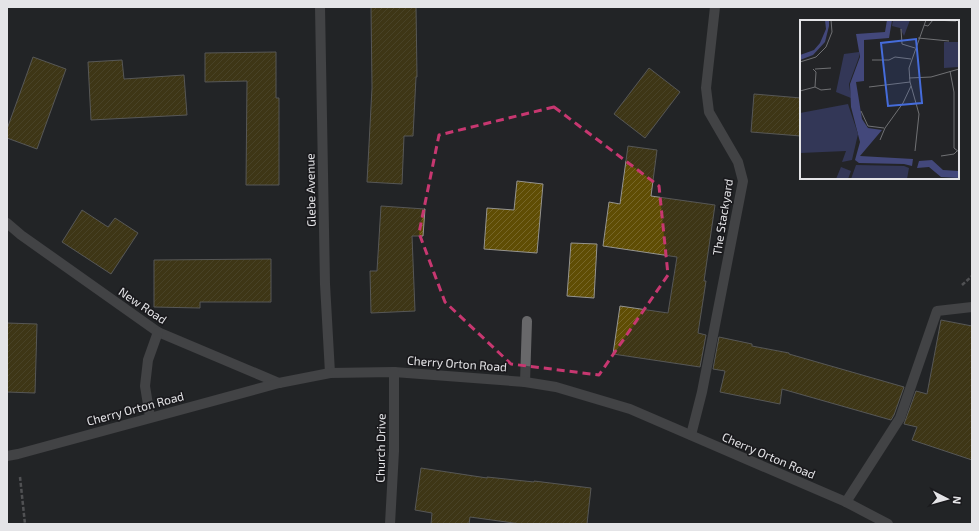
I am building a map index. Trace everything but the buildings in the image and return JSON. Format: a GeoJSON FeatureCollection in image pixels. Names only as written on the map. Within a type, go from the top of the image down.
{"type":"FeatureCollection","features":[{"type":"Feature","properties":{"kind":"street","name":"Glebe Avenue"},"geometry":{"type":"LineString","coordinates":[[320,7],[325,284],[330,373]]}},
{"type":"Feature","properties":{"kind":"street","name":"The Stackyard"},"geometry":{"type":"LineString","coordinates":[[691,435],[704,384],[743,181],[738,162],[709,112],[706,88],[715,7]]}},
{"type":"Feature","properties":{"kind":"street","name":"New Road"},"geometry":{"type":"LineString","coordinates":[[7,223],[28,240],[158,332],[279,383]]}},
{"type":"Feature","properties":{"kind":"street"},"geometry":{"type":"LineString","coordinates":[[846,502],[900,418],[937,310],[972,307]]}},
{"type":"Feature","properties":{"kind":"street"},"geometry":{"type":"LineString","coordinates":[[525,382],[527,321]]}},
{"type":"Feature","properties":{"kind":"street"},"geometry":{"type":"LineString","coordinates":[[150,417],[145,386],[148,360],[158,332]]}},
{"type":"Feature","properties":{"kind":"street","name":"Cherry Orton Road"},"geometry":{"type":"LineString","coordinates":[[7,456],[279,383],[330,373],[394,372],[525,382],[556,386],[630,409],[846,502],[888,524]]}},
{"type":"Feature","properties":{"kind":"street","name":"Church Drive"},"geometry":{"type":"LineString","coordinates":[[390,524],[394,451],[394,372]]}},
{"type":"Feature","properties":{"kind":"path"},"geometry":{"type":"LineString","coordinates":[[18,454],[25,524]]}},
{"type":"Feature","properties":{"kind":"highlighted area"},"geometry":{"type":"Polygon","coordinates":[[[554,107],[659,186],[668,275],[599,375],[511,364],[445,302],[419,233],[439,135],[554,107]]]}}]}
